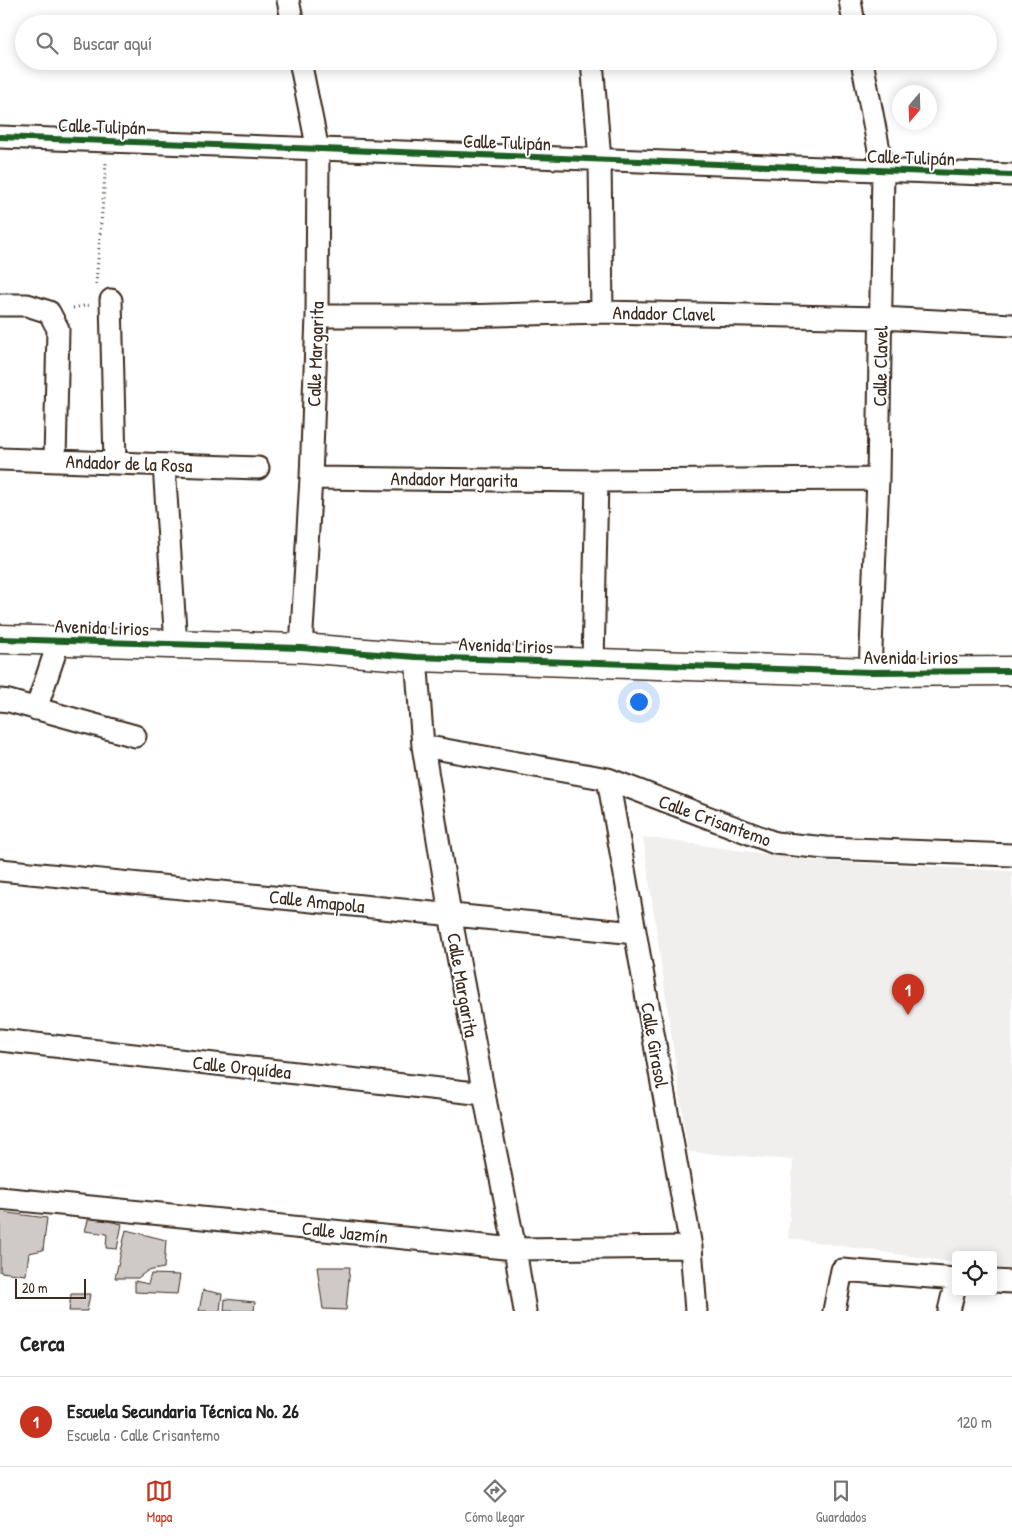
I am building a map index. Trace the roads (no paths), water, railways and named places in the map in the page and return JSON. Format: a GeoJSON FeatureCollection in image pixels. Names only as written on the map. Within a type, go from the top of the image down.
{"type":"FeatureCollection","features":[{"type":"Feature","properties":{"kind":"street"},"geometry":{"type":"LineString","coordinates":[[288,0],[291,15]]}},
{"type":"Feature","properties":{"kind":"street"},"geometry":{"type":"LineString","coordinates":[[850,0],[852,15]]}},
{"type":"Feature","properties":{"kind":"street","name":"Calle Margarita"},"geometry":{"type":"LineString","coordinates":[[302,70],[318,150],[317,316],[302,648]]}},
{"type":"Feature","properties":{"kind":"street"},"geometry":{"type":"LineString","coordinates":[[593,70],[600,160],[602,312]]}},
{"type":"Feature","properties":{"kind":"street","name":"Calle Clavel"},"geometry":{"type":"LineString","coordinates":[[864,70],[883,171],[878,479],[870,672]]}},
{"type":"Feature","properties":{"kind":"street","name":"Calle Tulipán"},"geometry":{"type":"LineString","coordinates":[[0,137],[1012,175]]}},
{"type":"Feature","properties":{"kind":"street"},"geometry":{"type":"LineString","coordinates":[[103,302],[115,463]]}},
{"type":"Feature","properties":{"kind":"street"},"geometry":{"type":"LineString","coordinates":[[0,305],[27,305],[49,312],[58,329],[55,460]]}},
{"type":"Feature","properties":{"kind":"street","name":"Andador Clavel"},"geometry":{"type":"LineString","coordinates":[[317,316],[460,316],[602,312],[881,318],[1012,325]]}},
{"type":"Feature","properties":{"kind":"street","name":"Andador de la Rosa"},"geometry":{"type":"LineString","coordinates":[[0,459],[258,468]]}},
{"type":"Feature","properties":{"kind":"street"},"geometry":{"type":"LineString","coordinates":[[164,465],[176,645]]}},
{"type":"Feature","properties":{"kind":"street","name":"Andador Margarita"},"geometry":{"type":"LineString","coordinates":[[311,478],[596,481]]}},
{"type":"Feature","properties":{"kind":"street"},"geometry":{"type":"LineString","coordinates":[[593,664],[596,481],[878,479]]}},
{"type":"Feature","properties":{"kind":"street","name":"Avenida Lirios"},"geometry":{"type":"LineString","coordinates":[[0,639],[302,648],[416,657],[593,664],[870,672],[1012,671]]}},
{"type":"Feature","properties":{"kind":"street"},"geometry":{"type":"LineString","coordinates":[[36,709],[59,641]]}},
{"type":"Feature","properties":{"kind":"street","name":"Calle Margarita"},"geometry":{"type":"LineString","coordinates":[[416,657],[423,746],[450,914],[515,1248],[525,1311]]}},
{"type":"Feature","properties":{"kind":"street"},"geometry":{"type":"LineString","coordinates":[[0,700],[135,736]]}},
{"type":"Feature","properties":{"kind":"street","name":"Calle Crisantemo"},"geometry":{"type":"LineString","coordinates":[[423,746],[608,780],[775,843],[826,848],[1012,855]]}},
{"type":"Feature","properties":{"kind":"street","name":"Calle Girasol"},"geometry":{"type":"LineString","coordinates":[[608,780],[691,1247],[696,1311]]}},
{"type":"Feature","properties":{"kind":"street","name":"Calle Amapola"},"geometry":{"type":"LineString","coordinates":[[0,870],[635,933]]}},
{"type":"Feature","properties":{"kind":"street","name":"Calle Orquídea"},"geometry":{"type":"LineString","coordinates":[[0,1040],[484,1094]]}},
{"type":"Feature","properties":{"kind":"street","name":"Calle Jazmín"},"geometry":{"type":"LineString","coordinates":[[0,1198],[515,1248],[691,1247]]}},
{"type":"Feature","properties":{"kind":"street"},"geometry":{"type":"LineString","coordinates":[[834,1311],[842,1270],[952,1280]]}},
{"type":"Feature","properties":{"kind":"street"},"geometry":{"type":"LineString","coordinates":[[997,1281],[1012,1282]]}},
{"type":"Feature","properties":{"kind":"street"},"geometry":{"type":"LineString","coordinates":[[949,1311],[952,1296]]}},
{"type":"Feature","properties":{"kind":"place","name":"Escuela Secundaria Técnica No. 26"},"geometry":{"type":"Point","coordinates":[908,1015]}}]}
